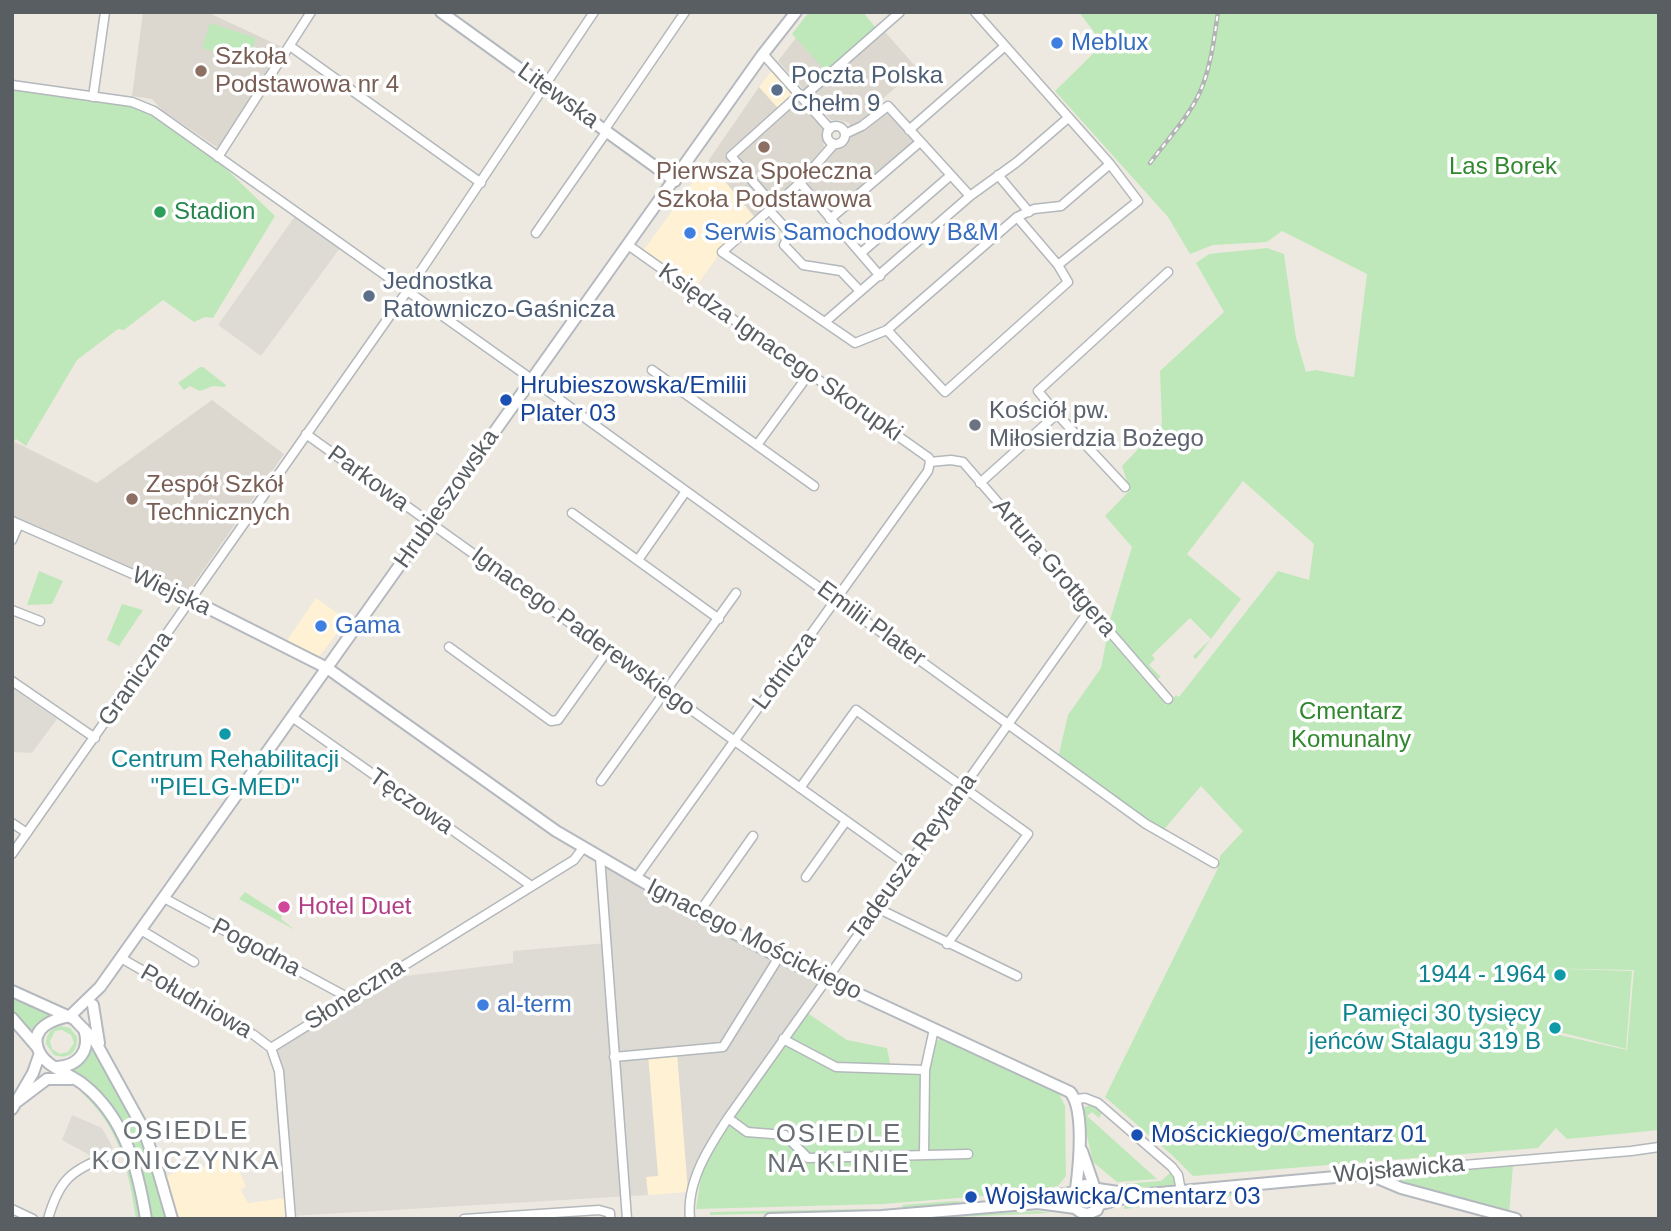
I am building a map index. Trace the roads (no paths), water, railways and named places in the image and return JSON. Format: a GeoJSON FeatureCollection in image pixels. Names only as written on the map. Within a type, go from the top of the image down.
{"type":"FeatureCollection","features":[{"type":"Feature","properties":{"kind":"street"},"geometry":{"type":"LineString","coordinates":[[93,97],[105,12]]}},
{"type":"Feature","properties":{"kind":"street"},"geometry":{"type":"LineString","coordinates":[[218,157],[311,12]]}},
{"type":"Feature","properties":{"kind":"street","name":"Litewska"},"geometry":{"type":"LineString","coordinates":[[441,12],[675,181]]}},
{"type":"Feature","properties":{"kind":"street","name":"Graniczna"},"geometry":{"type":"LineString","coordinates":[[12,854],[407,291],[593,12]]}},
{"type":"Feature","properties":{"kind":"street"},"geometry":{"type":"LineString","coordinates":[[536,233],[685,12]]}},
{"type":"Feature","properties":{"kind":"street"},"geometry":{"type":"LineString","coordinates":[[859,290],[841,271],[803,265],[784,245],[790,233],[731,156],[900,12]]}},
{"type":"Feature","properties":{"kind":"street"},"geometry":{"type":"LineString","coordinates":[[975,12],[1110,164],[1138,201],[1058,265]]}},
{"type":"Feature","properties":{"kind":"street","name":"Hrubieszowska"},"geometry":{"type":"LineString","coordinates":[[98,989],[792,14]]}},
{"type":"Feature","properties":{"kind":"street"},"geometry":{"type":"LineString","coordinates":[[290,46],[481,183]]}},
{"type":"Feature","properties":{"kind":"street"},"geometry":{"type":"LineString","coordinates":[[909,130],[1005,47]]}},
{"type":"Feature","properties":{"kind":"street"},"geometry":{"type":"LineString","coordinates":[[763,54],[830,129]]}},
{"type":"Feature","properties":{"kind":"street","name":"Emilii Plater"},"geometry":{"type":"LineString","coordinates":[[12,85],[142,105],[531,379],[1146,824],[1214,863]]}},
{"type":"Feature","properties":{"kind":"street"},"geometry":{"type":"LineString","coordinates":[[845,134],[862,126],[888,106],[971,196]]}},
{"type":"Feature","properties":{"kind":"street"},"geometry":{"type":"LineString","coordinates":[[824,322],[971,196],[1017,162],[1068,118]]}},
{"type":"Feature","properties":{"kind":"street"},"geometry":{"type":"LineString","coordinates":[[830,129],[840,127],[845,134],[843,142],[834,144],[800,183],[722,252],[855,343],[887,330],[1017,217],[1061,206],[1110,164]]}},
{"type":"Feature","properties":{"kind":"street"},"geometry":{"type":"LineString","coordinates":[[830,129],[828,139],[834,144]]}},
{"type":"Feature","properties":{"kind":"street"},"geometry":{"type":"LineString","coordinates":[[830,219],[920,142]]}},
{"type":"Feature","properties":{"kind":"street"},"geometry":{"type":"LineString","coordinates":[[861,253],[951,175]]}},
{"type":"Feature","properties":{"kind":"street"},"geometry":{"type":"LineString","coordinates":[[998,175],[1029,212]]}},
{"type":"Feature","properties":{"kind":"street"},"geometry":{"type":"LineString","coordinates":[[800,183],[880,275]]}},
{"type":"Feature","properties":{"kind":"street"},"geometry":{"type":"LineString","coordinates":[[887,330],[945,392],[1068,282],[1058,265],[1017,217]]}},
{"type":"Feature","properties":{"kind":"street","name":"Księdza Ignacego Skorupki"},"geometry":{"type":"LineString","coordinates":[[628,245],[929,458],[930,462]]}},
{"type":"Feature","properties":{"kind":"street"},"geometry":{"type":"LineString","coordinates":[[1125,487],[1038,391],[1168,272]]}},
{"type":"Feature","properties":{"kind":"street"},"geometry":{"type":"LineString","coordinates":[[652,370],[814,486]]}},
{"type":"Feature","properties":{"kind":"street"},"geometry":{"type":"LineString","coordinates":[[757,445],[809,374]]}},
{"type":"Feature","properties":{"kind":"street"},"geometry":{"type":"LineString","coordinates":[[980,483],[1058,414]]}},
{"type":"Feature","properties":{"kind":"street","name":"Parkowa"},"geometry":{"type":"LineString","coordinates":[[306,434],[430,523]]}},
{"type":"Feature","properties":{"kind":"street","name":"Artura Grottgera"},"geometry":{"type":"LineString","coordinates":[[930,462],[963,462],[1168,699]]}},
{"type":"Feature","properties":{"kind":"street","name":"Lotnicza"},"geometry":{"type":"LineString","coordinates":[[636,878],[928,471],[930,462]]}},
{"type":"Feature","properties":{"kind":"street"},"geometry":{"type":"LineString","coordinates":[[638,560],[686,491]]}},
{"type":"Feature","properties":{"kind":"street"},"geometry":{"type":"LineString","coordinates":[[572,513],[719,619]]}},
{"type":"Feature","properties":{"kind":"street"},"geometry":{"type":"LineString","coordinates":[[12,540],[15,522]]}},
{"type":"Feature","properties":{"kind":"street","name":"Wiejska"},"geometry":{"type":"LineString","coordinates":[[15,522],[192,600],[327,668]]}},
{"type":"Feature","properties":{"kind":"street","name":"Ignacego Paderewskiego"},"geometry":{"type":"LineString","coordinates":[[430,523],[908,865]]}},
{"type":"Feature","properties":{"kind":"street"},"geometry":{"type":"LineString","coordinates":[[601,781],[736,593]]}},
{"type":"Feature","properties":{"kind":"street","name":"Tadeusza Reytana"},"geometry":{"type":"LineString","coordinates":[[690,1219],[689,1203],[704,1156],[728,1118],[1090,609]]}},
{"type":"Feature","properties":{"kind":"street"},"geometry":{"type":"LineString","coordinates":[[12,610],[40,621]]}},
{"type":"Feature","properties":{"kind":"street"},"geometry":{"type":"LineString","coordinates":[[449,647],[551,721],[558,720],[608,650]]}},
{"type":"Feature","properties":{"kind":"street","name":"Ignacego Mościckiego"},"geometry":{"type":"LineString","coordinates":[[327,668],[556,831],[698,914],[825,979],[1065,1088],[1077,1099],[1085,1098],[1098,1103],[1172,1167],[1178,1175],[1181,1191]]}},
{"type":"Feature","properties":{"kind":"street"},"geometry":{"type":"LineString","coordinates":[[12,681],[95,738]]}},
{"type":"Feature","properties":{"kind":"street"},"geometry":{"type":"LineString","coordinates":[[800,788],[856,710],[1028,834],[947,944]]}},
{"type":"Feature","properties":{"kind":"street","name":"Tęczowa"},"geometry":{"type":"LineString","coordinates":[[292,717],[530,885]]}},
{"type":"Feature","properties":{"kind":"street"},"geometry":{"type":"LineString","coordinates":[[806,877],[846,821]]}},
{"type":"Feature","properties":{"kind":"street"},"geometry":{"type":"LineString","coordinates":[[12,823],[27,834]]}},
{"type":"Feature","properties":{"kind":"street"},"geometry":{"type":"LineString","coordinates":[[698,914],[753,836]]}},
{"type":"Feature","properties":{"kind":"street","name":"Słoneczna"},"geometry":{"type":"LineString","coordinates":[[271,1048],[574,860],[583,848]]}},
{"type":"Feature","properties":{"kind":"street"},"geometry":{"type":"LineString","coordinates":[[600,857],[627,1219]]}},
{"type":"Feature","properties":{"kind":"street","name":"Pogodna"},"geometry":{"type":"LineString","coordinates":[[164,898],[349,998]]}},
{"type":"Feature","properties":{"kind":"street"},"geometry":{"type":"LineString","coordinates":[[877,908],[1017,976]]}},
{"type":"Feature","properties":{"kind":"street"},"geometry":{"type":"LineString","coordinates":[[141,930],[194,962]]}},
{"type":"Feature","properties":{"kind":"street"},"geometry":{"type":"LineString","coordinates":[[614,1057],[723,1047],[779,957]]}},
{"type":"Feature","properties":{"kind":"street","name":"Południowa"},"geometry":{"type":"LineString","coordinates":[[121,958],[254,1035],[271,1048]]}},
{"type":"Feature","properties":{"kind":"street"},"geometry":{"type":"LineString","coordinates":[[15,1105],[39,1078],[55,1067],[71,1065],[83,1055],[87,1041],[84,1029],[98,989]]}},
{"type":"Feature","properties":{"kind":"street"},"geometry":{"type":"LineString","coordinates":[[56,1009],[77,1002],[98,989]]}},
{"type":"Feature","properties":{"kind":"street"},"geometry":{"type":"LineString","coordinates":[[15,1105],[33,1073],[38,1050],[37,1037],[44,1025],[69,1016],[98,989]]}},
{"type":"Feature","properties":{"kind":"street"},"geometry":{"type":"LineString","coordinates":[[12,990],[69,1016],[84,1029],[101,1051],[143,1128],[172,1219]]}},
{"type":"Feature","properties":{"kind":"street"},"geometry":{"type":"LineString","coordinates":[[93,1004],[101,1051]]}},
{"type":"Feature","properties":{"kind":"street"},"geometry":{"type":"LineString","coordinates":[[12,1018],[55,1067],[100,1100],[122,1133],[134,1167],[146,1219]]}},
{"type":"Feature","properties":{"kind":"street"},"geometry":{"type":"LineString","coordinates":[[924,1154],[925,1070],[933,1029]]}},
{"type":"Feature","properties":{"kind":"street"},"geometry":{"type":"LineString","coordinates":[[783,1039],[836,1067],[925,1070]]}},
{"type":"Feature","properties":{"kind":"street"},"geometry":{"type":"LineString","coordinates":[[271,1048],[279,1071],[291,1219]]}},
{"type":"Feature","properties":{"kind":"street"},"geometry":{"type":"LineString","coordinates":[[15,1105],[47,1079],[60,1077],[76,1080]]}},
{"type":"Feature","properties":{"kind":"street"},"geometry":{"type":"LineString","coordinates":[[1077,1099],[1080,1145],[1073,1203],[1078,1213]]}},
{"type":"Feature","properties":{"kind":"street"},"geometry":{"type":"LineString","coordinates":[[728,1118],[747,1132],[785,1135],[808,1158],[968,1154]]}},
{"type":"Feature","properties":{"kind":"street"},"geometry":{"type":"LineString","coordinates":[[1038,1203],[1078,1213],[1098,1211],[1100,1194],[1080,1145]]}},
{"type":"Feature","properties":{"kind":"street","name":"Wojsławicka"},"geometry":{"type":"LineString","coordinates":[[1096,1188],[1138,1195],[1356,1174],[1376,1176],[1380,1172],[1659,1147]]}},
{"type":"Feature","properties":{"kind":"street"},"geometry":{"type":"LineString","coordinates":[[48,1219],[52,1204],[67,1177],[89,1163],[108,1156]]}},
{"type":"Feature","properties":{"kind":"street"},"geometry":{"type":"LineString","coordinates":[[1376,1176],[1395,1186],[1516,1219]]}},
{"type":"Feature","properties":{"kind":"street"},"geometry":{"type":"LineString","coordinates":[[770,1219],[882,1217],[1038,1203],[1085,1185],[1096,1188]]}},
{"type":"Feature","properties":{"kind":"street","name":"Wojsławicka"},"geometry":{"type":"LineString","coordinates":[[1098,1211],[1138,1195]]}},
{"type":"Feature","properties":{"kind":"street"},"geometry":{"type":"LineString","coordinates":[[12,1209],[33,1219]]}},
{"type":"Feature","properties":{"kind":"street"},"geometry":{"type":"LineString","coordinates":[[464,1219],[599,1210],[610,1213],[610,1219]]}},
{"type":"Feature","properties":{"kind":"railway"},"geometry":{"type":"LineString","coordinates":[[1150,163],[1183,120],[1200,92],[1209,63],[1218,12]]}},
{"type":"Feature","properties":{"kind":"place","name":"Meblux"},"geometry":{"type":"Point","coordinates":[1057,43]}},
{"type":"Feature","properties":{"kind":"place","name":"Szkoła Podstawowa nr 4"},"geometry":{"type":"Point","coordinates":[201,71]}},
{"type":"Feature","properties":{"kind":"place","name":"Poczta Polska Chełm 9"},"geometry":{"type":"Point","coordinates":[777,90]}},
{"type":"Feature","properties":{"kind":"place","name":"Pierwsza Społeczna Szkoła Podstawowa"},"geometry":{"type":"Point","coordinates":[764,147]}},
{"type":"Feature","properties":{"kind":"place","name":"Stadion"},"geometry":{"type":"Point","coordinates":[160,212]}},
{"type":"Feature","properties":{"kind":"place","name":"Serwis Samochodowy B&M"},"geometry":{"type":"Point","coordinates":[690,233]}},
{"type":"Feature","properties":{"kind":"place","name":"Jednostka Ratowniczo-Gaśnicza"},"geometry":{"type":"Point","coordinates":[369,296]}},
{"type":"Feature","properties":{"kind":"place","name":"Hrubieszowska/Emilii Plater 03"},"geometry":{"type":"Point","coordinates":[506,400]}},
{"type":"Feature","properties":{"kind":"place","name":"Kościół pw. Miłosierdzia Bożego"},"geometry":{"type":"Point","coordinates":[975,425]}},
{"type":"Feature","properties":{"kind":"place","name":"Zespół Szkół Technicznych"},"geometry":{"type":"Point","coordinates":[132,499]}},
{"type":"Feature","properties":{"kind":"place","name":"Gama"},"geometry":{"type":"Point","coordinates":[321,626]}},
{"type":"Feature","properties":{"kind":"place","name":"Centrum Rehabilitacji \"PIELG-MED\""},"geometry":{"type":"Point","coordinates":[225,734]}},
{"type":"Feature","properties":{"kind":"place","name":"Hotel Duet"},"geometry":{"type":"Point","coordinates":[284,907]}},
{"type":"Feature","properties":{"kind":"place","name":"1944 - 1964"},"geometry":{"type":"Point","coordinates":[1560,975]}},
{"type":"Feature","properties":{"kind":"place","name":"al-term"},"geometry":{"type":"Point","coordinates":[483,1005]}},
{"type":"Feature","properties":{"kind":"place","name":"Pamięci 30 tysięcy jeńców Stalagu 319 B"},"geometry":{"type":"Point","coordinates":[1555,1028]}},
{"type":"Feature","properties":{"kind":"place","name":"Mościckiego/Cmentarz 01"},"geometry":{"type":"Point","coordinates":[1137,1135]}},
{"type":"Feature","properties":{"kind":"place","name":"Wojsławicka/Cmentarz 03"},"geometry":{"type":"Point","coordinates":[971,1197]}},
{"type":"Feature","properties":{"kind":"district","name":"OSIEDLE KONICZYNKA"},"geometry":{"type":"Point","coordinates":[186,1147]}},
{"type":"Feature","properties":{"kind":"district","name":"OSIEDLE NA KLINIE"},"geometry":{"type":"Point","coordinates":[839,1150]}},
{"type":"Feature","properties":{"kind":"park label","name":"Las Borek"},"geometry":{"type":"Point","coordinates":[1503,167]}},
{"type":"Feature","properties":{"kind":"park label","name":"Cmentarz Komunalny"},"geometry":{"type":"Point","coordinates":[1351,726]}}]}
